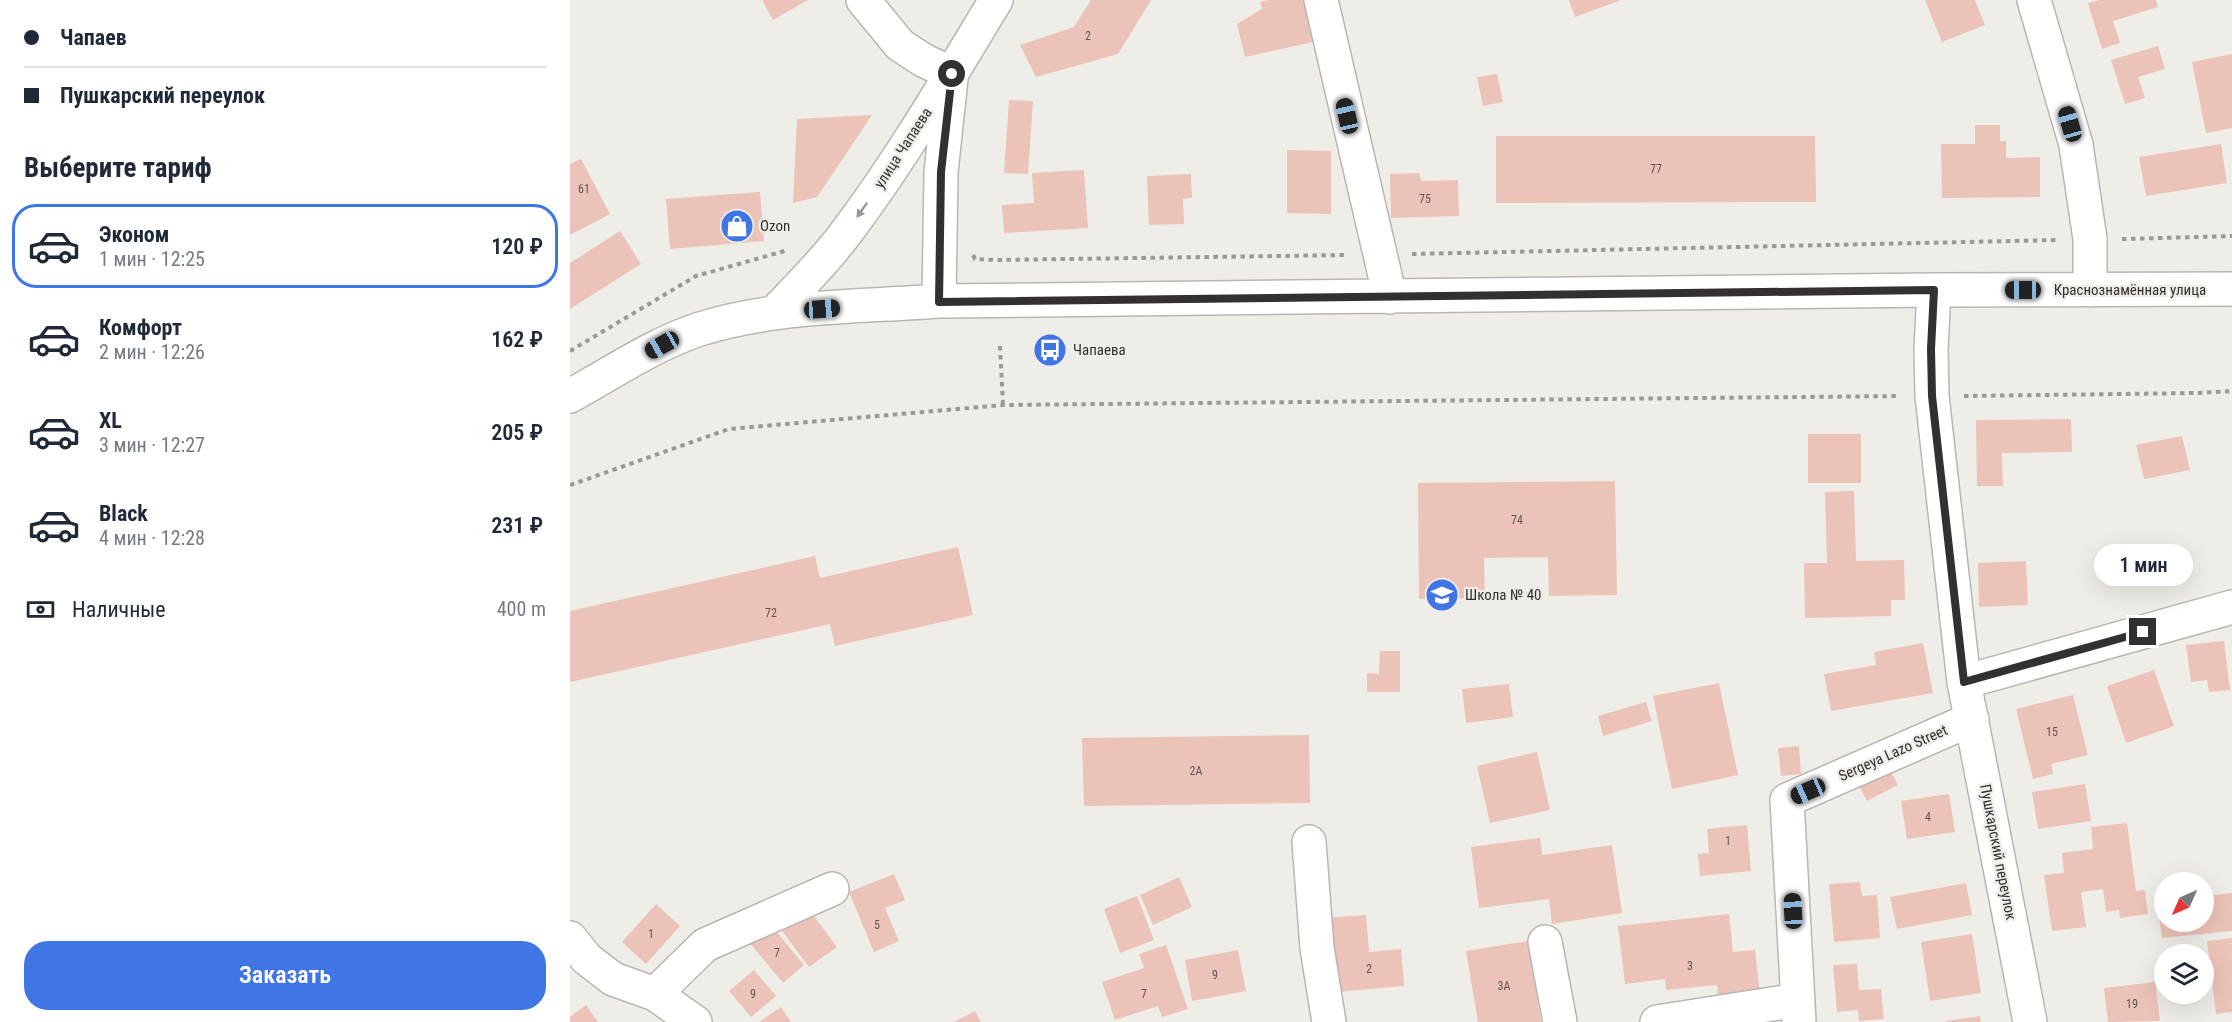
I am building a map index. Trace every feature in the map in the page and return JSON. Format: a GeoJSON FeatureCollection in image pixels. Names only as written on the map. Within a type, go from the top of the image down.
{"type":"FeatureCollection","features":[{"type":"Feature","properties":{"kind":"street"},"geometry":{"type":"LineString","coordinates":[[863,0],[900,45],[923,60],[952,74],[996,0]]}},
{"type":"Feature","properties":{"kind":"street"},"geometry":{"type":"LineString","coordinates":[[1321,0],[1389,297]]}},
{"type":"Feature","properties":{"kind":"street"},"geometry":{"type":"LineString","coordinates":[[2034,0],[2076,145],[2090,239],[2090,290]]}},
{"type":"Feature","properties":{"kind":"street","name":"улица Чапаева"},"geometry":{"type":"LineString","coordinates":[[939,302],[941,172],[952,74]]}},
{"type":"Feature","properties":{"kind":"street","name":"улица Чапаева"},"geometry":{"type":"LineString","coordinates":[[775,312],[817,269],[846,232],[952,74]]}},
{"type":"Feature","properties":{"kind":"street","name":"Краснознамённая улица"},"geometry":{"type":"LineString","coordinates":[[570,396],[662,345],[689,334],[775,312],[939,302],[1934,290],[2232,289]]}},
{"type":"Feature","properties":{"kind":"street","name":"Пушкарский переулок"},"geometry":{"type":"LineString","coordinates":[[1934,290],[1931,349],[1932,396],[1964,682],[2031,1022]]}},
{"type":"Feature","properties":{"kind":"street"},"geometry":{"type":"LineString","coordinates":[[1964,682],[2232,607]]}},
{"type":"Feature","properties":{"kind":"street","name":"Sergeya Lazo Street"},"geometry":{"type":"LineString","coordinates":[[1799,1011],[1787,800],[1972,719]]}},
{"type":"Feature","properties":{"kind":"street"},"geometry":{"type":"LineString","coordinates":[[1308,842],[1317,948],[1329,1022]]}},
{"type":"Feature","properties":{"kind":"street"},"geometry":{"type":"LineString","coordinates":[[655,994],[705,945],[832,889]]}},
{"type":"Feature","properties":{"kind":"street"},"geometry":{"type":"LineString","coordinates":[[570,938],[587,959],[613,979],[655,994],[695,1022]]}},
{"type":"Feature","properties":{"kind":"street"},"geometry":{"type":"LineString","coordinates":[[1545,942],[1560,1022]]}},
{"type":"Feature","properties":{"kind":"street"},"geometry":{"type":"LineString","coordinates":[[1657,1022],[1799,1011]]}},
{"type":"Feature","properties":{"kind":"path"},"geometry":{"type":"LineString","coordinates":[[996,260],[2232,236]]}},
{"type":"Feature","properties":{"kind":"path"},"geometry":{"type":"LineString","coordinates":[[570,351],[696,276],[799,247]]}},
{"type":"Feature","properties":{"kind":"path"},"geometry":{"type":"LineString","coordinates":[[1000,346],[1003,405]]}},
{"type":"Feature","properties":{"kind":"path"},"geometry":{"type":"LineString","coordinates":[[570,485],[729,429],[1003,405],[2232,391]]}},
{"type":"Feature","properties":{"kind":"building"},"geometry":{"type":"Polygon","coordinates":[[[762,0],[808,0],[773,20],[762,0]]]}},
{"type":"Feature","properties":{"kind":"building"},"geometry":{"type":"Polygon","coordinates":[[[1091,0],[1151,0],[1118,54],[1036,77],[1020,45],[1074,27],[1091,0]]]}},
{"type":"Feature","properties":{"kind":"building"},"geometry":{"type":"Polygon","coordinates":[[[1303,0],[1313,42],[1245,57],[1237,24],[1262,9],[1260,2],[1303,0]]]}},
{"type":"Feature","properties":{"kind":"building"},"geometry":{"type":"Polygon","coordinates":[[[1569,0],[1621,0],[1575,17],[1569,0]]]}},
{"type":"Feature","properties":{"kind":"building"},"geometry":{"type":"Polygon","coordinates":[[[1925,0],[1975,0],[1985,25],[1942,42],[1925,0]]]}},
{"type":"Feature","properties":{"kind":"building"},"geometry":{"type":"Polygon","coordinates":[[[2100,0],[2156,0],[2158,7],[2113,21],[2120,43],[2102,49],[2088,3],[2100,0]]]}},
{"type":"Feature","properties":{"kind":"building"},"geometry":{"type":"Polygon","coordinates":[[[2158,46],[2165,69],[2138,77],[2145,98],[2125,104],[2111,60],[2158,46]]]}},
{"type":"Feature","properties":{"kind":"building"},"geometry":{"type":"Polygon","coordinates":[[[2232,54],[2232,128],[2206,133],[2192,62],[2232,54]]]}},
{"type":"Feature","properties":{"kind":"building"},"geometry":{"type":"Polygon","coordinates":[[[1497,74],[1503,102],[1483,106],[1477,77],[1497,74]]]}},
{"type":"Feature","properties":{"kind":"building"},"geometry":{"type":"Polygon","coordinates":[[[1009,100],[1033,101],[1028,174],[1004,173],[1009,100]]]}},
{"type":"Feature","properties":{"kind":"building"},"geometry":{"type":"Polygon","coordinates":[[[872,115],[817,197],[793,203],[797,119],[872,115]]]}},
{"type":"Feature","properties":{"kind":"building"},"geometry":{"type":"Polygon","coordinates":[[[1975,125],[2000,125],[2000,141],[2006,141],[2006,158],[2040,157],[2040,197],[1942,198],[1941,144],[1975,144],[1975,125]]]}},
{"type":"Feature","properties":{"kind":"building"},"geometry":{"type":"Polygon","coordinates":[[[1496,136],[1815,136],[1816,202],[1496,203],[1496,136]]]}},
{"type":"Feature","properties":{"kind":"building"},"geometry":{"type":"Polygon","coordinates":[[[2221,144],[2227,183],[2146,196],[2139,157],[2221,144]]]}},
{"type":"Feature","properties":{"kind":"building"},"geometry":{"type":"Polygon","coordinates":[[[1287,150],[1331,151],[1331,214],[1287,213],[1287,150]]]}},
{"type":"Feature","properties":{"kind":"building"},"geometry":{"type":"Polygon","coordinates":[[[581,159],[610,214],[570,235],[570,164],[581,159]]]}},
{"type":"Feature","properties":{"kind":"building"},"geometry":{"type":"Polygon","coordinates":[[[1084,170],[1088,228],[1004,233],[1002,205],[1034,203],[1032,173],[1084,170]]]}},
{"type":"Feature","properties":{"kind":"building"},"geometry":{"type":"Polygon","coordinates":[[[1419,173],[1421,181],[1458,180],[1459,216],[1391,218],[1390,174],[1419,173]]]}},
{"type":"Feature","properties":{"kind":"building"},"geometry":{"type":"Polygon","coordinates":[[[1191,174],[1192,198],[1183,199],[1184,224],[1149,225],[1147,176],[1191,174]]]}},
{"type":"Feature","properties":{"kind":"building"},"geometry":{"type":"Polygon","coordinates":[[[760,192],[764,241],[670,249],[666,199],[760,192]]]}},
{"type":"Feature","properties":{"kind":"building"},"geometry":{"type":"Polygon","coordinates":[[[620,231],[641,264],[570,309],[570,263],[620,231]]]}},
{"type":"Feature","properties":{"kind":"building"},"geometry":{"type":"Polygon","coordinates":[[[2071,419],[2072,452],[2002,453],[2003,486],[1977,486],[1976,420],[2071,419]]]}},
{"type":"Feature","properties":{"kind":"building"},"geometry":{"type":"Polygon","coordinates":[[[1808,434],[1861,434],[1861,483],[1808,483],[1808,434]]]}},
{"type":"Feature","properties":{"kind":"building"},"geometry":{"type":"Polygon","coordinates":[[[2182,436],[2190,470],[2144,479],[2136,445],[2182,436]]]}},
{"type":"Feature","properties":{"kind":"building"},"geometry":{"type":"Polygon","coordinates":[[[1615,481],[1617,595],[1549,596],[1548,557],[1484,558],[1485,598],[1419,599],[1418,483],[1615,481]]]}},
{"type":"Feature","properties":{"kind":"building"},"geometry":{"type":"Polygon","coordinates":[[[1854,491],[1856,561],[1904,560],[1905,600],[1891,600],[1891,616],[1805,618],[1804,563],[1827,563],[1825,492],[1854,491]]]}},
{"type":"Feature","properties":{"kind":"building"},"geometry":{"type":"Polygon","coordinates":[[[958,547],[973,615],[835,646],[830,624],[570,682],[570,611],[815,556],[820,578],[958,547]]]}},
{"type":"Feature","properties":{"kind":"building"},"geometry":{"type":"Polygon","coordinates":[[[2026,561],[2028,605],[1979,607],[1978,563],[2026,561]]]}},
{"type":"Feature","properties":{"kind":"building"},"geometry":{"type":"Polygon","coordinates":[[[2224,641],[2230,690],[2209,692],[2207,680],[2191,682],[2186,645],[2224,641]]]}},
{"type":"Feature","properties":{"kind":"building"},"geometry":{"type":"Polygon","coordinates":[[[1923,643],[1933,693],[1831,711],[1824,674],[1876,665],[1874,652],[1923,643]]]}},
{"type":"Feature","properties":{"kind":"building"},"geometry":{"type":"Polygon","coordinates":[[[1380,651],[1400,651],[1400,692],[1367,692],[1367,673],[1379,674],[1380,651]]]}},
{"type":"Feature","properties":{"kind":"building"},"geometry":{"type":"Polygon","coordinates":[[[2154,670],[2174,726],[2126,743],[2107,686],[2154,670]]]}},
{"type":"Feature","properties":{"kind":"building"},"geometry":{"type":"Polygon","coordinates":[[[1719,683],[1738,775],[1672,789],[1653,696],[1719,683]]]}},
{"type":"Feature","properties":{"kind":"building"},"geometry":{"type":"Polygon","coordinates":[[[1509,684],[1513,717],[1466,723],[1462,689],[1509,684]]]}},
{"type":"Feature","properties":{"kind":"building"},"geometry":{"type":"Polygon","coordinates":[[[2073,695],[2088,755],[2051,764],[2053,774],[2033,779],[2016,709],[2073,695]]]}},
{"type":"Feature","properties":{"kind":"building"},"geometry":{"type":"Polygon","coordinates":[[[1646,702],[1652,721],[1603,736],[1598,716],[1646,702]]]}},
{"type":"Feature","properties":{"kind":"building"},"geometry":{"type":"Polygon","coordinates":[[[1309,735],[1310,803],[1084,806],[1082,738],[1309,735]]]}},
{"type":"Feature","properties":{"kind":"building"},"geometry":{"type":"Polygon","coordinates":[[[1799,746],[1801,774],[1781,776],[1778,748],[1799,746]]]}},
{"type":"Feature","properties":{"kind":"building"},"geometry":{"type":"Polygon","coordinates":[[[1537,752],[1550,810],[1490,823],[1477,766],[1537,752]]]}},
{"type":"Feature","properties":{"kind":"building"},"geometry":{"type":"Polygon","coordinates":[[[1890,770],[1898,785],[1867,801],[1859,786],[1890,770]]]}},
{"type":"Feature","properties":{"kind":"building"},"geometry":{"type":"Polygon","coordinates":[[[2085,784],[2091,821],[2038,829],[2032,792],[2085,784]]]}},
{"type":"Feature","properties":{"kind":"building"},"geometry":{"type":"Polygon","coordinates":[[[1949,794],[1955,832],[1907,839],[1901,801],[1949,794]]]}},
{"type":"Feature","properties":{"kind":"building"},"geometry":{"type":"Polygon","coordinates":[[[2127,823],[2136,891],[2145,890],[2148,914],[2120,918],[2119,910],[2106,912],[2103,889],[2081,892],[2086,927],[2052,931],[2044,875],[2064,873],[2062,853],[2093,849],[2091,827],[2127,823]]]}},
{"type":"Feature","properties":{"kind":"building"},"geometry":{"type":"Polygon","coordinates":[[[1747,825],[1751,871],[1700,876],[1698,854],[1709,853],[1707,829],[1747,825]]]}},
{"type":"Feature","properties":{"kind":"building"},"geometry":{"type":"Polygon","coordinates":[[[1540,838],[1542,855],[1612,845],[1622,913],[1552,924],[1549,899],[1479,908],[1471,847],[1540,838]]]}},
{"type":"Feature","properties":{"kind":"building"},"geometry":{"type":"Polygon","coordinates":[[[894,874],[905,900],[885,908],[899,941],[874,952],[849,892],[894,874]]]}},
{"type":"Feature","properties":{"kind":"building"},"geometry":{"type":"Polygon","coordinates":[[[1179,877],[1192,907],[1153,925],[1140,895],[1179,877]]]}},
{"type":"Feature","properties":{"kind":"building"},"geometry":{"type":"Polygon","coordinates":[[[1860,882],[1862,896],[1877,895],[1880,938],[1834,942],[1829,884],[1860,882]]]}},
{"type":"Feature","properties":{"kind":"building"},"geometry":{"type":"Polygon","coordinates":[[[1966,883],[1972,915],[1897,929],[1890,897],[1966,883]]]}},
{"type":"Feature","properties":{"kind":"building"},"geometry":{"type":"Polygon","coordinates":[[[2232,893],[2232,931],[2162,938],[2161,932],[2214,932],[2214,895],[2232,893]]]}},
{"type":"Feature","properties":{"kind":"building"},"geometry":{"type":"Polygon","coordinates":[[[1137,896],[1154,940],[1120,953],[1104,909],[1137,896]]]}},
{"type":"Feature","properties":{"kind":"building"},"geometry":{"type":"Polygon","coordinates":[[[656,904],[680,926],[646,964],[622,942],[656,904]]]}},
{"type":"Feature","properties":{"kind":"building"},"geometry":{"type":"Polygon","coordinates":[[[808,908],[837,947],[809,967],[780,928],[808,908]]]}},
{"type":"Feature","properties":{"kind":"building"},"geometry":{"type":"Polygon","coordinates":[[[1729,914],[1733,952],[1755,950],[1760,995],[1718,999],[1717,985],[1666,990],[1665,979],[1625,984],[1618,926],[1729,914]]]}},
{"type":"Feature","properties":{"kind":"building"},"geometry":{"type":"Polygon","coordinates":[[[1366,915],[1369,952],[1401,949],[1404,986],[1337,992],[1324,918],[1366,915]]]}},
{"type":"Feature","properties":{"kind":"building"},"geometry":{"type":"Polygon","coordinates":[[[770,924],[804,965],[783,983],[749,942],[770,924]]]}},
{"type":"Feature","properties":{"kind":"building"},"geometry":{"type":"Polygon","coordinates":[[[1972,934],[1981,993],[1930,1001],[1921,942],[1972,934]]]}},
{"type":"Feature","properties":{"kind":"building"},"geometry":{"type":"Polygon","coordinates":[[[2232,938],[2232,1012],[2216,1014],[2214,944],[2207,944],[2207,941],[2232,938]]]}},
{"type":"Feature","properties":{"kind":"building"},"geometry":{"type":"Polygon","coordinates":[[[1528,941],[1541,1022],[1478,1022],[1466,951],[1528,941]]]}},
{"type":"Feature","properties":{"kind":"building"},"geometry":{"type":"Polygon","coordinates":[[[1166,945],[1188,1009],[1162,1017],[1158,1006],[1115,1020],[1102,982],[1144,968],[1139,954],[1166,945]]]}},
{"type":"Feature","properties":{"kind":"building"},"geometry":{"type":"Polygon","coordinates":[[[1238,950],[1246,991],[1192,1001],[1185,960],[1238,950]]]}},
{"type":"Feature","properties":{"kind":"building"},"geometry":{"type":"Polygon","coordinates":[[[1857,964],[1859,990],[1881,989],[1884,1019],[1859,1021],[1858,1010],[1837,1012],[1833,965],[1857,964]]]}},
{"type":"Feature","properties":{"kind":"building"},"geometry":{"type":"Polygon","coordinates":[[[754,970],[776,996],[751,1017],[729,991],[754,970]]]}},
{"type":"Feature","properties":{"kind":"building"},"geometry":{"type":"Polygon","coordinates":[[[2154,982],[2154,1004],[2158,1004],[2160,1021],[2108,1022],[2104,988],[2154,982]]]}},
{"type":"Feature","properties":{"kind":"building"},"geometry":{"type":"Polygon","coordinates":[[[586,1005],[598,1022],[570,1022],[570,1017],[586,1005]]]}},
{"type":"Feature","properties":{"kind":"building"},"geometry":{"type":"Polygon","coordinates":[[[781,1007],[791,1022],[759,1022],[781,1007]]]}},
{"type":"Feature","properties":{"kind":"building"},"geometry":{"type":"Polygon","coordinates":[[[975,1011],[981,1022],[954,1022],[975,1011]]]}},
{"type":"Feature","properties":{"kind":"building"},"geometry":{"type":"Polygon","coordinates":[[[1980,1016],[1981,1022],[1946,1022],[1946,1021],[1980,1016]]]}},
{"type":"Feature","properties":{"kind":"place","name":"Ozon"},"geometry":{"type":"Point","coordinates":[737,226]}},
{"type":"Feature","properties":{"kind":"place","name":"Чапаева"},"geometry":{"type":"Point","coordinates":[1050,350]}},
{"type":"Feature","properties":{"kind":"place","name":"Школа № 40"},"geometry":{"type":"Point","coordinates":[1442,595]}},
{"type":"Feature","properties":{"kind":"route"},"geometry":{"type":"LineString","coordinates":[[952,74],[941,172],[939,302],[1934,290],[1931,349],[1932,396],[1964,682],[2143,632]]}}]}
